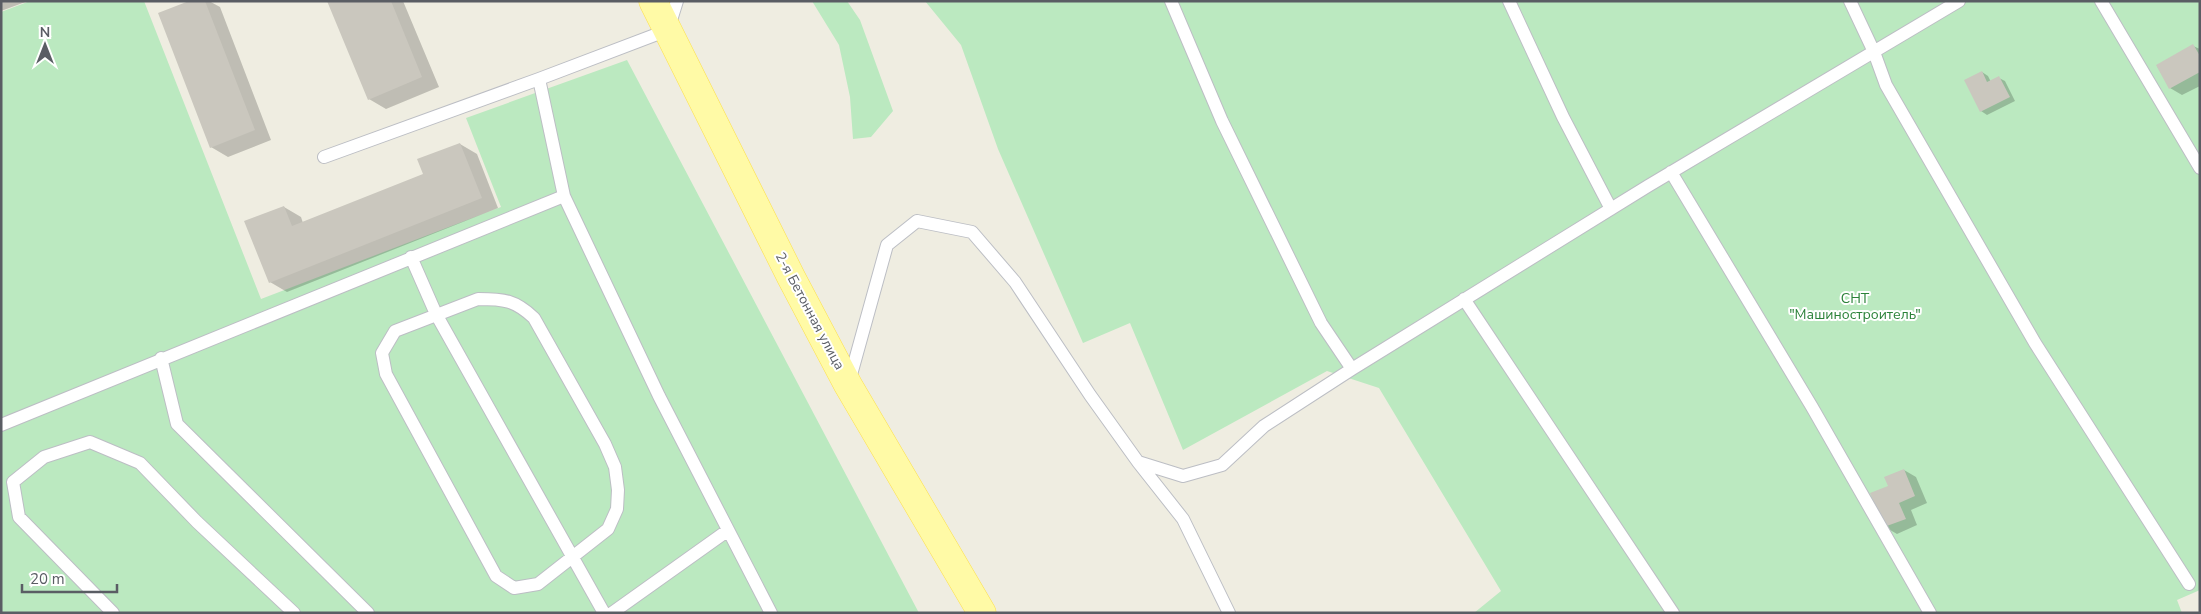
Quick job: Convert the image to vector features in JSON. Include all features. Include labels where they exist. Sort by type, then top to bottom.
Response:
[{"type":"main road","name":"2-я Бетонная улица","points":[[653,1],[791,277],[848,385],[982,613]]},
{"type":"lane","points":[[324,157],[668,30],[677,1]]},
{"type":"lane","points":[[1171,1],[1222,121],[1317,314],[1352,369]]},
{"type":"lane","points":[[1509,1],[1563,117],[1610,209]]},
{"type":"lane","points":[[1850,1],[1874,52],[1886,85],[2035,343],[2189,584]]},
{"type":"lane","points":[[1138,462],[1183,476],[1222,465],[1264,426],[1352,369],[1610,209],[1959,1]]},
{"type":"lane","points":[[2101,1],[2200,168]]},
{"type":"lane","points":[[539,79],[564,196],[659,396],[771,613]]},
{"type":"lane","points":[[1672,172],[1812,407],[1930,613]]},
{"type":"lane","points":[[1,425],[161,358],[564,196]]},
{"type":"lane","points":[[848,385],[887,245],[917,221],[972,232],[1015,282],[1090,395],[1138,462],[1183,519],[1228,613]]},
{"type":"lane","points":[[411,257],[436,314],[604,613]]},
{"type":"lane","points":[[478,299],[502,299],[521,306],[534,318],[604,444],[615,468],[618,490],[617,509],[608,529],[573,556],[538,584],[514,588],[496,576],[386,374],[382,353],[394,330],[478,299]]},
{"type":"lane","points":[[1464,300],[1673,613]]},
{"type":"lane","points":[[161,358],[177,424],[368,613]]},
{"type":"lane","points":[[113,613],[19,517],[13,482],[44,458],[90,442],[140,463],[197,522],[294,613]]},
{"type":"lane","points":[[612,613],[727,531]]},
{"type":"green space","points":[[30,1],[144,1],[261,299],[501,207],[466,118],[627,60],[919,613],[1,613],[1,12]]},
{"type":"green space","points":[[812,1],[847,1],[860,20],[893,111],[871,137],[853,139],[850,97],[839,45]]},
{"type":"green space","name":"СНТ \"Машиностроитель\"","points":[[925,1],[2200,1],[2200,590],[2177,600],[2182,613],[1474,613],[1501,591],[1379,388],[1327,371],[1183,450],[1130,323],[1083,343],[998,149],[961,45]]},
{"type":"building","points":[[189,1],[205,1],[255,130],[210,148],[158,13]]},
{"type":"building","points":[[327,1],[391,1],[422,77],[368,100]]},
{"type":"building","points":[[2193,44],[2200,56],[2200,72],[2169,89],[2156,65]]},
{"type":"building","points":[[1982,71],[1987,82],[1999,76],[2010,97],[1980,112],[1964,80]]},
{"type":"building","points":[[460,143],[482,198],[269,283],[244,221],[284,206],[292,226],[423,174],[417,159]]},
{"type":"building","points":[[1904,469],[1915,496],[1899,503],[1906,519],[1884,527],[1870,493],[1888,486],[1884,477]]}]
